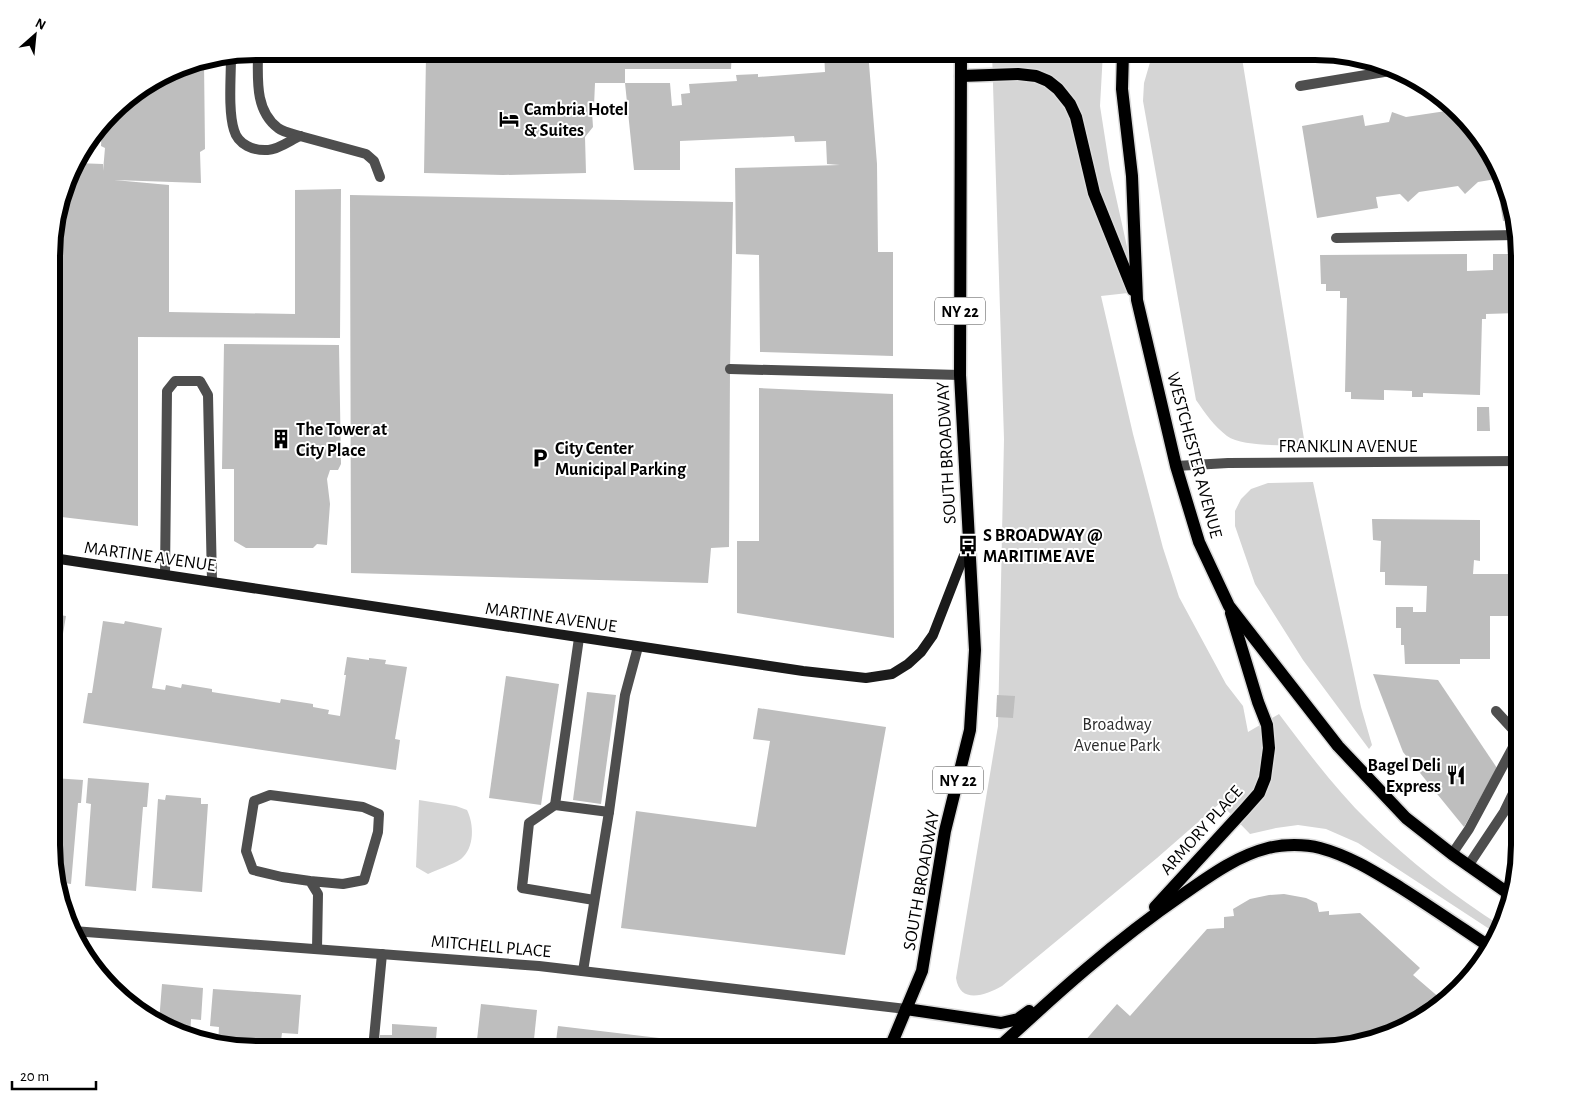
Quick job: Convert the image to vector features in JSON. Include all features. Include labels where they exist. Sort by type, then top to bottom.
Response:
[{"type":"main road","name":"SOUTH BROADWAY","points":[[892,1041],[922,971],[946,831],[970,730],[975,650],[960,375],[961,60]]},
{"type":"main road","name":"WESTCHESTER AVENUE","points":[[1124,60],[1122,90],[1132,176],[1137,300],[1176,466],[1199,542],[1229,606],[1338,746],[1406,818],[1468,866],[1505,891]]},
{"type":"main road","points":[[961,76],[1018,74],[1036,76],[1053,85],[1070,104],[1076,116],[1094,193],[1137,300]]},
{"type":"main road","name":"MARTINE AVENUE","points":[[60,559],[579,638],[803,671],[866,678],[892,674],[908,664],[920,652],[932,635],[968,545]]},
{"type":"main road","name":"ARMORY PLACE","points":[[1140,924],[1244,810],[1259,792],[1266,778],[1269,748],[1268,725],[1258,702],[1229,606]]},
{"type":"main road","points":[[1006,1041],[1062,988],[1140,924],[1209,876],[1245,856],[1268,848],[1293,845],[1318,848],[1344,855],[1392,882],[1485,943]]},
{"type":"main road","points":[[906,1008],[1002,1023],[1018,1019],[1062,988]]},
{"type":"street","points":[[258,60],[258,94],[266,114],[279,129],[366,154],[374,160],[380,177]]},
{"type":"street","points":[[231,62],[231,104],[234,131],[241,142],[253,149],[270,150],[300,136]]},
{"type":"street","points":[[1300,86],[1383,72]]},
{"type":"street","points":[[1336,238],[1510,235]]},
{"type":"street","points":[[730,369],[960,375]]},
{"type":"street","points":[[166,574],[168,391],[175,381],[200,381],[208,395],[212,581]]},
{"type":"street","name":"FRANKLIN AVENUE","points":[[1176,466],[1228,463],[1511,461]]},
{"type":"street","points":[[555,805],[579,638]]},
{"type":"street","points":[[583,970],[609,812],[625,695],[638,646]]},
{"type":"street","points":[[1496,711],[1511,727]]},
{"type":"street","points":[[1452,854],[1469,829],[1511,751]]},
{"type":"street","points":[[310,881],[343,884],[364,880],[378,832],[379,814],[363,807],[270,795],[254,801],[246,851],[253,870],[310,881],[318,894],[317,949]]},
{"type":"street","points":[[1468,866],[1504,812],[1511,798]]},
{"type":"street","points":[[594,900],[522,888],[529,823],[555,805],[609,812]]},
{"type":"street","name":"MITCHELL PLACE","points":[[80,932],[583,970],[906,1008]]},
{"type":"street","points":[[374,1041],[382,954]]},
{"type":"green space","name":"Broadway Avenue Park","points":[[992,60],[1103,60],[1100,106],[1110,170],[1137,292],[1101,296],[1133,434],[1163,548],[1179,597],[1226,684],[1243,706],[1248,732],[1279,714],[1333,784],[1357,810],[1432,877],[1495,922],[1492,930],[1358,843],[1326,829],[1298,825],[1250,834],[1220,803],[1157,858],[1002,986],[981,995],[968,995],[963,992],[958,986],[956,978],[998,726],[1004,439]]},
{"type":"green space","points":[[1151,60],[1242,60],[1305,445],[1264,445],[1234,440],[1218,428],[1196,400],[1143,101],[1144,83]]},
{"type":"green space","points":[[1313,482],[1361,707],[1372,745],[1369,749],[1303,660],[1255,584],[1235,526],[1235,511],[1241,499],[1251,489],[1268,483]]},
{"type":"green space","points":[[419,800],[456,806],[467,810],[472,829],[471,842],[466,854],[461,859],[428,874],[416,867]]},
{"type":"building","name":"Cambria Hotel & Suites","points":[[361,60],[361,62],[296,61]]},
{"type":"building","name":"Cambria Hotel & Suites","points":[[426,60],[732,60],[731,69],[625,69],[625,83],[595,83],[592,112],[593,127],[585,137],[586,173],[503,175],[424,173]]},
{"type":"building","points":[[824,60],[869,60],[877,164],[878,252],[893,252],[893,356],[760,352],[759,255],[736,254],[735,168],[840,165],[827,164],[826,141],[795,142],[794,136],[680,141],[680,170],[634,170],[625,83],[670,83],[672,106],[682,105],[681,94],[690,93],[689,84],[737,81],[736,75],[758,74],[758,77],[825,72]]},
{"type":"building","points":[[204,67],[205,149],[200,152],[201,183],[114,180],[169,185],[169,312],[295,314],[295,190],[341,189],[340,338],[138,337],[138,526],[60,517],[60,243],[70,193],[83,163],[103,164],[103,171],[105,148],[101,146],[102,136],[117,117],[147,93],[169,80]]},
{"type":"building","points":[[1446,111],[1454,117],[1478,147],[1495,179],[1478,182],[1465,194],[1458,186],[1419,192],[1408,202],[1400,194],[1376,197],[1378,208],[1317,218],[1302,126],[1363,115],[1365,126],[1389,122],[1392,112],[1406,117]]},
{"type":"building","points":[[1497,182],[1507,218],[1507,221],[1503,221]]},
{"type":"building","name":"City Center Municipal Parking","points":[[350,195],[733,202],[729,547],[711,548],[708,583],[351,573]]},
{"type":"building","points":[[1467,254],[1467,271],[1493,270],[1493,254],[1511,254],[1511,313],[1486,314],[1486,319],[1482,319],[1480,395],[1423,393],[1423,397],[1412,397],[1412,391],[1384,390],[1384,400],[1351,399],[1351,392],[1345,392],[1347,298],[1340,298],[1340,291],[1326,291],[1326,284],[1321,284],[1320,255]]},
{"type":"building","name":"The Tower at City Place","points":[[224,344],[339,345],[341,464],[338,470],[330,470],[327,479],[330,504],[327,545],[317,544],[313,548],[246,548],[234,541],[234,469],[222,469]]},
{"type":"building","points":[[759,388],[893,394],[894,638],[737,613],[737,541],[759,541]]},
{"type":"building","points":[[1477,407],[1489,407],[1490,431],[1477,431]]},
{"type":"building","points":[[1372,519],[1480,520],[1480,561],[1474,560],[1473,574],[1511,574],[1511,616],[1490,616],[1490,659],[1460,659],[1460,664],[1405,664],[1404,645],[1401,645],[1401,628],[1396,628],[1396,607],[1413,607],[1413,612],[1426,612],[1427,586],[1385,585],[1385,572],[1380,572],[1381,541],[1373,540]]},
{"type":"building","points":[[60,615],[66,616],[60,651]]},
{"type":"building","points":[[103,621],[124,624],[125,621],[162,628],[152,688],[165,690],[166,685],[181,688],[182,684],[212,689],[212,692],[280,703],[281,699],[313,704],[313,707],[329,710],[328,714],[340,716],[347,657],[386,660],[385,664],[407,667],[395,739],[400,740],[396,770],[83,723],[88,693],[92,693]]},
{"type":"building","points":[[1373,674],[1438,680],[1497,768],[1464,827],[1403,752]]},
{"type":"building","points":[[506,676],[559,684],[541,805],[489,798]]},
{"type":"building","points":[[587,692],[616,695],[601,804],[573,800]]},
{"type":"building","points":[[997,695],[1015,696],[1013,718],[996,717]]},
{"type":"building","points":[[758,708],[886,727],[845,955],[621,928],[636,811],[756,827],[770,741],[753,739]]},
{"type":"building","points":[[60,778],[83,780],[81,803],[78,803],[71,884],[64,883],[60,858]]},
{"type":"building","points":[[88,778],[149,783],[147,807],[143,807],[136,891],[85,886],[91,804],[86,803]]},
{"type":"building","points":[[166,795],[201,798],[201,804],[208,804],[202,892],[152,888],[158,799],[165,800]]},
{"type":"building","points":[[1284,894],[1306,898],[1317,903],[1319,912],[1329,911],[1329,915],[1360,913],[1420,968],[1413,975],[1438,997],[1413,1015],[1378,1031],[1328,1041],[1085,1041],[1117,1004],[1130,1016],[1207,929],[1224,928],[1224,917],[1234,916],[1233,909],[1250,899]]},
{"type":"building","points":[[162,984],[203,988],[201,1020],[191,1019],[190,1030],[159,1016]]},
{"type":"building","points":[[213,989],[301,995],[298,1034],[282,1033],[281,1041],[243,1041],[218,1037],[219,1027],[210,1026]]},
{"type":"building","points":[[481,1004],[537,1010],[534,1041],[477,1041]]},
{"type":"building","points":[[392,1024],[437,1027],[436,1039],[448,1040],[380,1041],[380,1035],[392,1035]]},
{"type":"building","points":[[558,1026],[684,1041],[556,1041]]},
{"type":"place","name":"Cambria Hotel & Suites","points":[[509,119]]},
{"type":"place","name":"The Tower at City Place","points":[[281,439]]},
{"type":"place","name":"City Center Municipal Parking","points":[[540,458]]},
{"type":"place","name":"S BROADWAY @ MARITIME AVE","points":[[968,545]]},
{"type":"place","name":"Bagel Deli Express","points":[[1456,775]]}]
